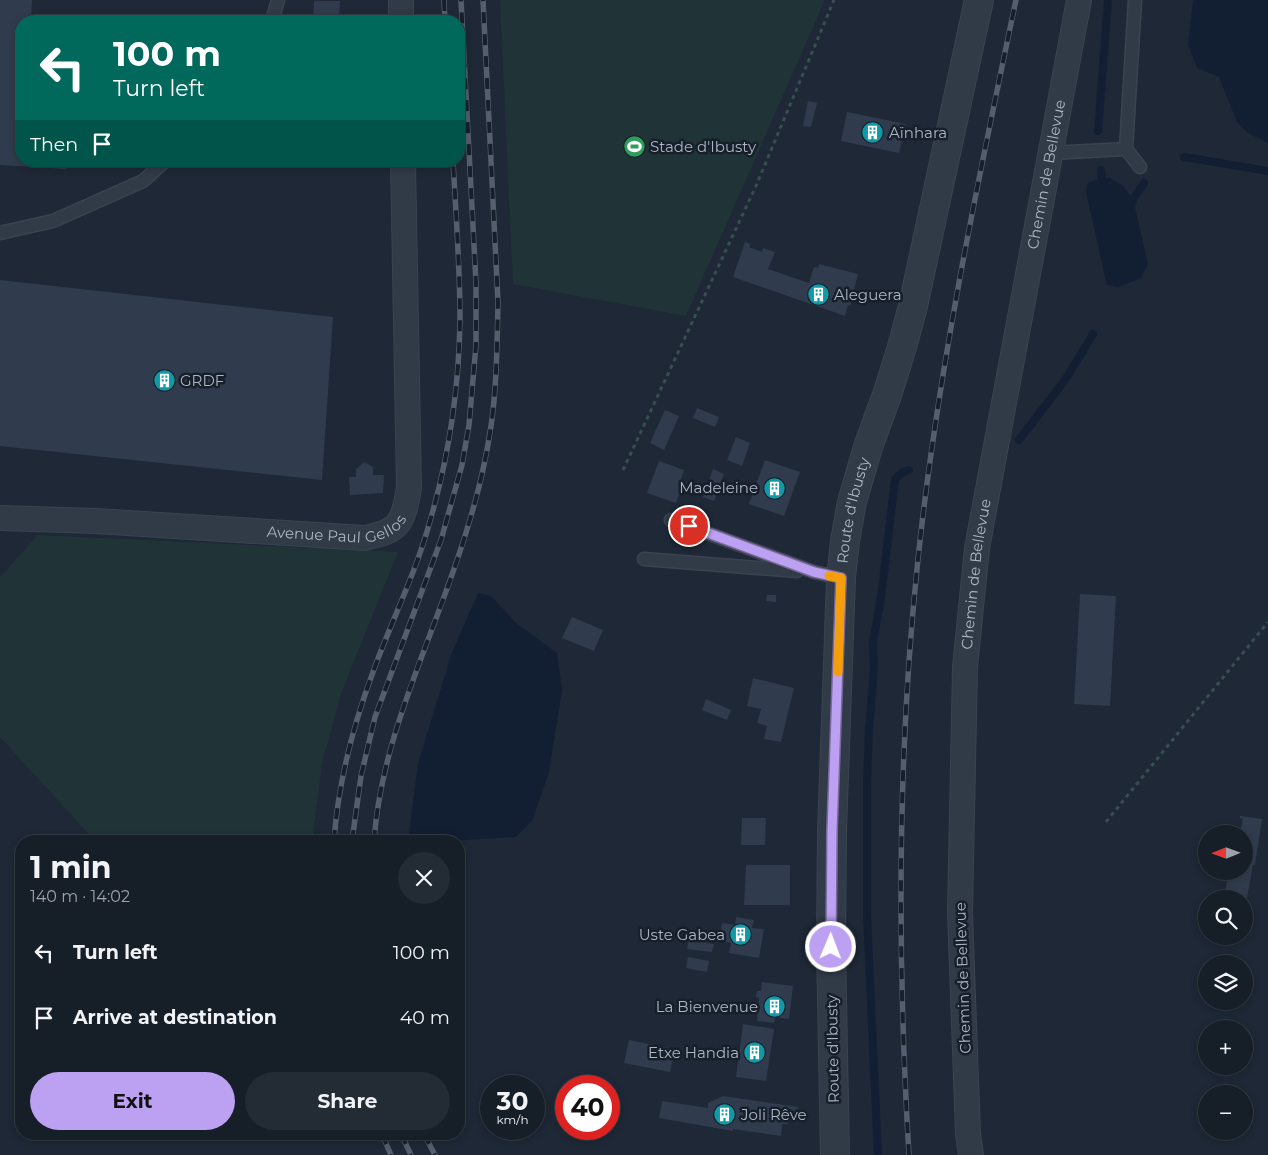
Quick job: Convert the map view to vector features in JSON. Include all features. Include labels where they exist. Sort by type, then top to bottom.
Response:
[{"type":"street","points":[[401,0],[401,15]]},
{"type":"street","name":"Route d'Ibusty","points":[[835,1155],[831,947],[832,831],[844,541],[852,502],[868,447],[888,392],[913,306],[978,0]]},
{"type":"street","name":"Chemin de Bellevue","points":[[971,1155],[968,1134],[960,912],[965,667],[977,548],[1079,0]]},
{"type":"street","name":"Avenue Paul Gellos","points":[[0,518],[96,521],[364,538],[384,534],[395,527],[405,512],[409,488],[403,167]]},
{"type":"lane","points":[[274,15],[278,0]]},
{"type":"lane","points":[[1135,0],[1126,149],[1140,167]]},
{"type":"lane","points":[[1050,153],[1126,149]]},
{"type":"lane","points":[[0,233],[53,222],[143,181],[158,167]]},
{"type":"lane","points":[[671,520],[814,572],[841,578]]},
{"type":"lane","points":[[644,559],[814,572]]},
{"type":"path","points":[[623,470],[756,186],[834,0]]},
{"type":"path","points":[[1106,822],[1268,622]]},
{"type":"green space","name":"Stade d'Ibusty","points":[[500,0],[825,0],[686,316],[513,284]]},
{"type":"green space","points":[[38,535],[398,552],[342,691],[322,763],[313,835],[90,835],[0,737],[0,577]]},
{"type":"water","points":[[1193,0],[1268,0],[1268,143],[1248,133],[1237,122],[1219,77],[1197,68],[1188,45]]},
{"type":"water","points":[[1110,178],[1123,186],[1133,199],[1148,264],[1141,278],[1118,287],[1107,285],[1086,192],[1087,184],[1094,180]]},
{"type":"water","points":[[478,593],[491,596],[516,623],[557,653],[562,690],[549,772],[532,821],[516,837],[465,840],[465,835],[409,835],[418,764],[451,655]]},
{"type":"building","points":[[0,0],[32,0],[31,15],[15,15],[15,166],[0,165]]},
{"type":"building","points":[[314,1],[340,1],[339,15],[313,15]]},
{"type":"building","points":[[808,101],[817,103],[811,127],[803,126]]},
{"type":"building","name":"Aïnhara","points":[[847,112],[906,124],[899,153],[841,141]]},
{"type":"building","points":[[34,167],[67,167],[67,169]]},
{"type":"building","name":"Aleguera","points":[[745,242],[750,244],[749,247],[762,252],[763,248],[775,252],[768,269],[809,283],[814,267],[818,268],[819,264],[858,274],[850,306],[848,305],[845,316],[733,277]]},
{"type":"building","name":"GRDF","points":[[0,280],[333,317],[322,480],[0,446]]},
{"type":"building","points":[[697,408],[719,417],[715,427],[693,418]]},
{"type":"building","points":[[665,410],[679,416],[664,450],[650,443]]},
{"type":"building","points":[[736,437],[750,443],[742,466],[727,460]]},
{"type":"building","name":"Madeleine","points":[[765,460],[800,472],[784,516],[749,504]]},
{"type":"building","points":[[659,461],[684,470],[680,482],[683,483],[676,503],[647,493]]},
{"type":"building","points":[[364,462],[373,467],[373,475],[384,475],[383,493],[350,495],[349,477],[356,477],[356,469]]},
{"type":"building","points":[[713,469],[724,474],[714,501],[703,497]]},
{"type":"building","points":[[1080,594],[1116,596],[1110,706],[1074,704]]},
{"type":"building","points":[[767,595],[776,595],[776,602],[766,601]]},
{"type":"building","points":[[572,617],[603,630],[594,651],[562,638]]},
{"type":"building","points":[[753,678],[794,688],[781,742],[764,739],[767,726],[757,723],[761,709],[747,706]]},
{"type":"building","points":[[706,699],[731,710],[727,720],[702,710]]},
{"type":"building","points":[[1240,816],[1262,819],[1255,865],[1253,865],[1253,825],[1242,825],[1243,819]]},
{"type":"building","points":[[742,818],[766,818],[765,845],[741,845]]},
{"type":"building","points":[[746,865],[790,865],[790,905],[744,905]]},
{"type":"building","points":[[1222,880],[1250,880],[1248,890],[1226,890],[1227,881]]},
{"type":"building","name":"Uste Gabea","points":[[736,917],[754,920],[752,928],[764,929],[759,958],[729,953],[731,943],[719,941],[722,923],[735,925]]},
{"type":"building","points":[[690,932],[707,937],[706,943],[714,944],[712,952],[687,949]]},
{"type":"building","points":[[688,957],[709,961],[707,972],[686,968]]},
{"type":"building","name":"La Bienvenue","points":[[762,982],[793,986],[789,1019],[775,1017],[774,1023],[757,1021],[759,998],[756,997],[757,991],[761,991]]},
{"type":"building","name":"Etxe Handia","points":[[743,1024],[774,1029],[766,1081],[736,1077]]},
{"type":"building","points":[[629,1040],[675,1049],[670,1072],[624,1063]]},
{"type":"building","name":"Joli Rêve","points":[[723,1096],[798,1107],[797,1112],[790,1110],[788,1124],[782,1124],[781,1136],[733,1129],[733,1131],[659,1118],[662,1101],[708,1108],[708,1103]]},
{"type":"waterway","points":[[1098,131],[1108,0]]},
{"type":"waterway","points":[[1184,157],[1268,171]]},
{"type":"waterway","points":[[1101,170],[1103,189]]},
{"type":"waterway","points":[[1131,207],[1133,199],[1144,183]]},
{"type":"waterway","points":[[1019,440],[1065,380],[1093,334]]},
{"type":"waterway","points":[[878,1155],[867,916],[869,730],[874,669],[873,642],[881,598],[895,479],[903,472],[909,470]]},
{"type":"railway","points":[[444,0],[445,15]]},
{"type":"railway","points":[[461,0],[462,15]]},
{"type":"railway","points":[[375,835],[379,800],[388,760],[412,682],[468,526],[487,451],[493,411],[496,380],[498,302],[483,0]]},
{"type":"railway","points":[[909,1155],[902,1006],[901,857],[906,708],[911,633],[926,488],[936,418],[973,208],[1016,0]]},
{"type":"railway","points":[[353,835],[361,776],[375,717],[441,540],[462,465],[469,425],[476,345],[476,283],[465,75]]},
{"type":"railway","points":[[335,835],[343,777],[359,713],[424,540],[437,496],[448,447],[458,371],[460,320],[459,260],[453,167]]},
{"type":"railway","points":[[385,1140],[391,1155]]},
{"type":"railway","points":[[404,1140],[411,1155]]},
{"type":"railway","points":[[427,1140],[435,1155]]},
{"type":"slow traffic","points":[[829,576],[841,578],[838,672]]},
{"type":"place","name":"Aïnhara","points":[[873,133]]},
{"type":"place","name":"Stade d'Ibusty","points":[[634,147]]},
{"type":"place","name":"Aleguera","points":[[818,295]]},
{"type":"place","name":"GRDF","points":[[164,381]]},
{"type":"place","name":"Madeleine","points":[[774,488]]},
{"type":"place","name":"Uste Gabea","points":[[741,935]]},
{"type":"place","name":"La Bienvenue","points":[[774,1007]]},
{"type":"place","name":"Etxe Handia","points":[[755,1053]]},
{"type":"place","name":"Joli Rêve","points":[[725,1115]]},
{"type":"route","points":[[689,526],[814,572],[841,578],[832,831],[831,947]]}]
